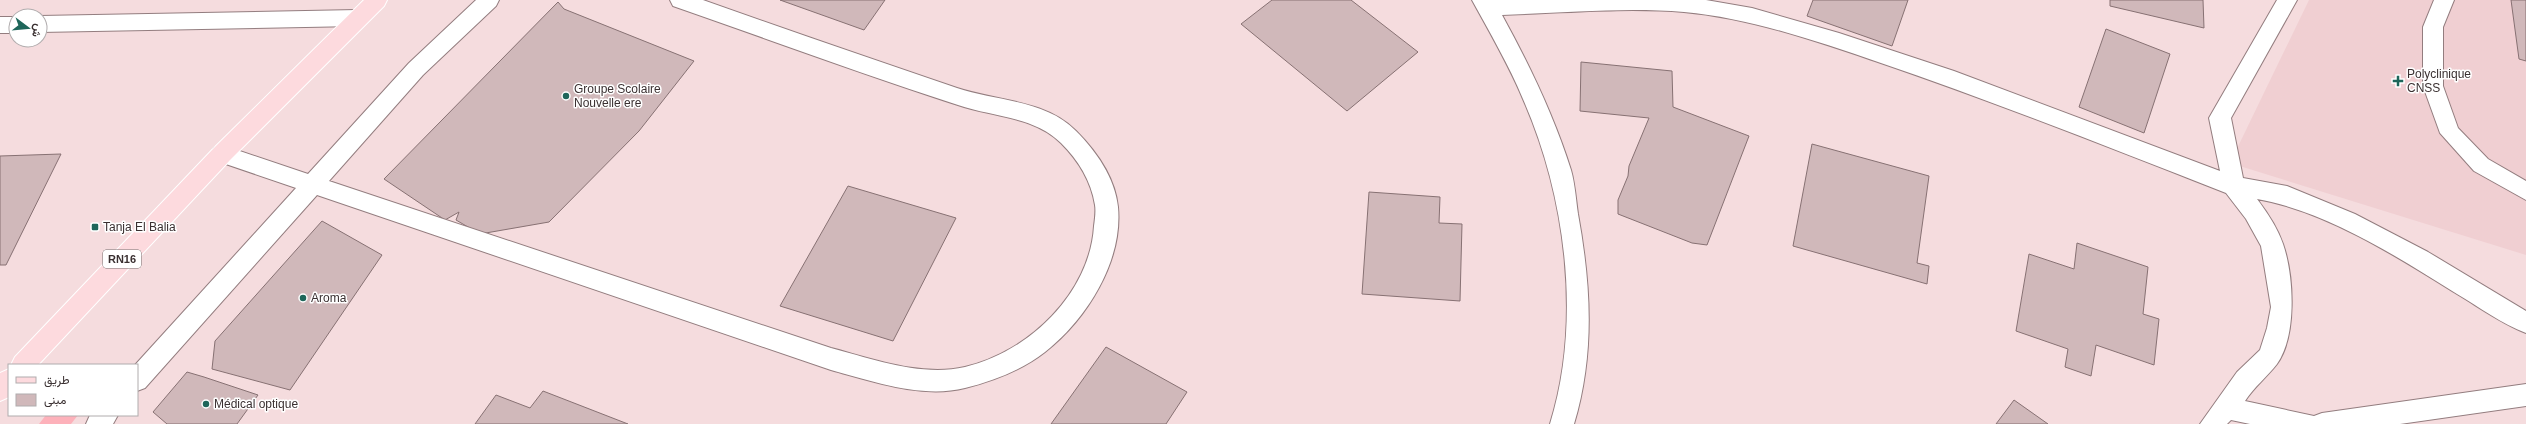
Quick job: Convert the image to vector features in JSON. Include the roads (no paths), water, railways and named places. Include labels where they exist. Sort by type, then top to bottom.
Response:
[{"type":"main road","name":"RN16","points":[[24,364],[222,154],[376,0]]},
{"type":"main road","points":[[0,390],[8,381]]},
{"type":"street","points":[[138,379],[416,70],[489,0]]},
{"type":"street","points":[[222,154],[831,359],[895,375],[935,380],[965,378],[999,368],[1027,351],[1068,314],[1091,280],[1102,256],[1108,229],[1108,209],[1102,184],[1092,164],[1081,148],[1067,134],[1049,122],[1022,110],[977,102],[917,83],[680,0]]},
{"type":"street","points":[[2219,416],[2245,380],[2269,356],[2279,328],[2282,307],[2272,245],[2254,212],[2234,186],[2220,118],[2287,0]]},
{"type":"street","points":[[1562,424],[1575,369],[1578,317],[1571,230],[1559,166],[1541,115],[1517,61],[1485,4],[1684,4],[1752,16],[1839,41],[1947,77],[2234,186],[2287,195],[2347,221],[2420,259],[2526,323]]},
{"type":"street","points":[[48,24],[357,18]]},
{"type":"street","points":[[2322,424],[2526,395]]},
{"type":"street","points":[[98,424],[105,416]]},
{"type":"street","points":[[2219,416],[2306,424]]},
{"type":"lane","points":[[2444,0],[2433,27],[2433,86],[2450,133],[2481,166],[2526,191]]},
{"type":"place","name":"Polyclinique CNSS","points":[[2398,81]]},
{"type":"place","name":"Groupe Scolaire Nouvelle ere","points":[[566,96]]},
{"type":"place","name":"Tanja El Balia","points":[[95,227]]},
{"type":"place","name":"Aroma","points":[[303,298]]},
{"type":"place","name":"Médical optique","points":[[206,404]]}]
